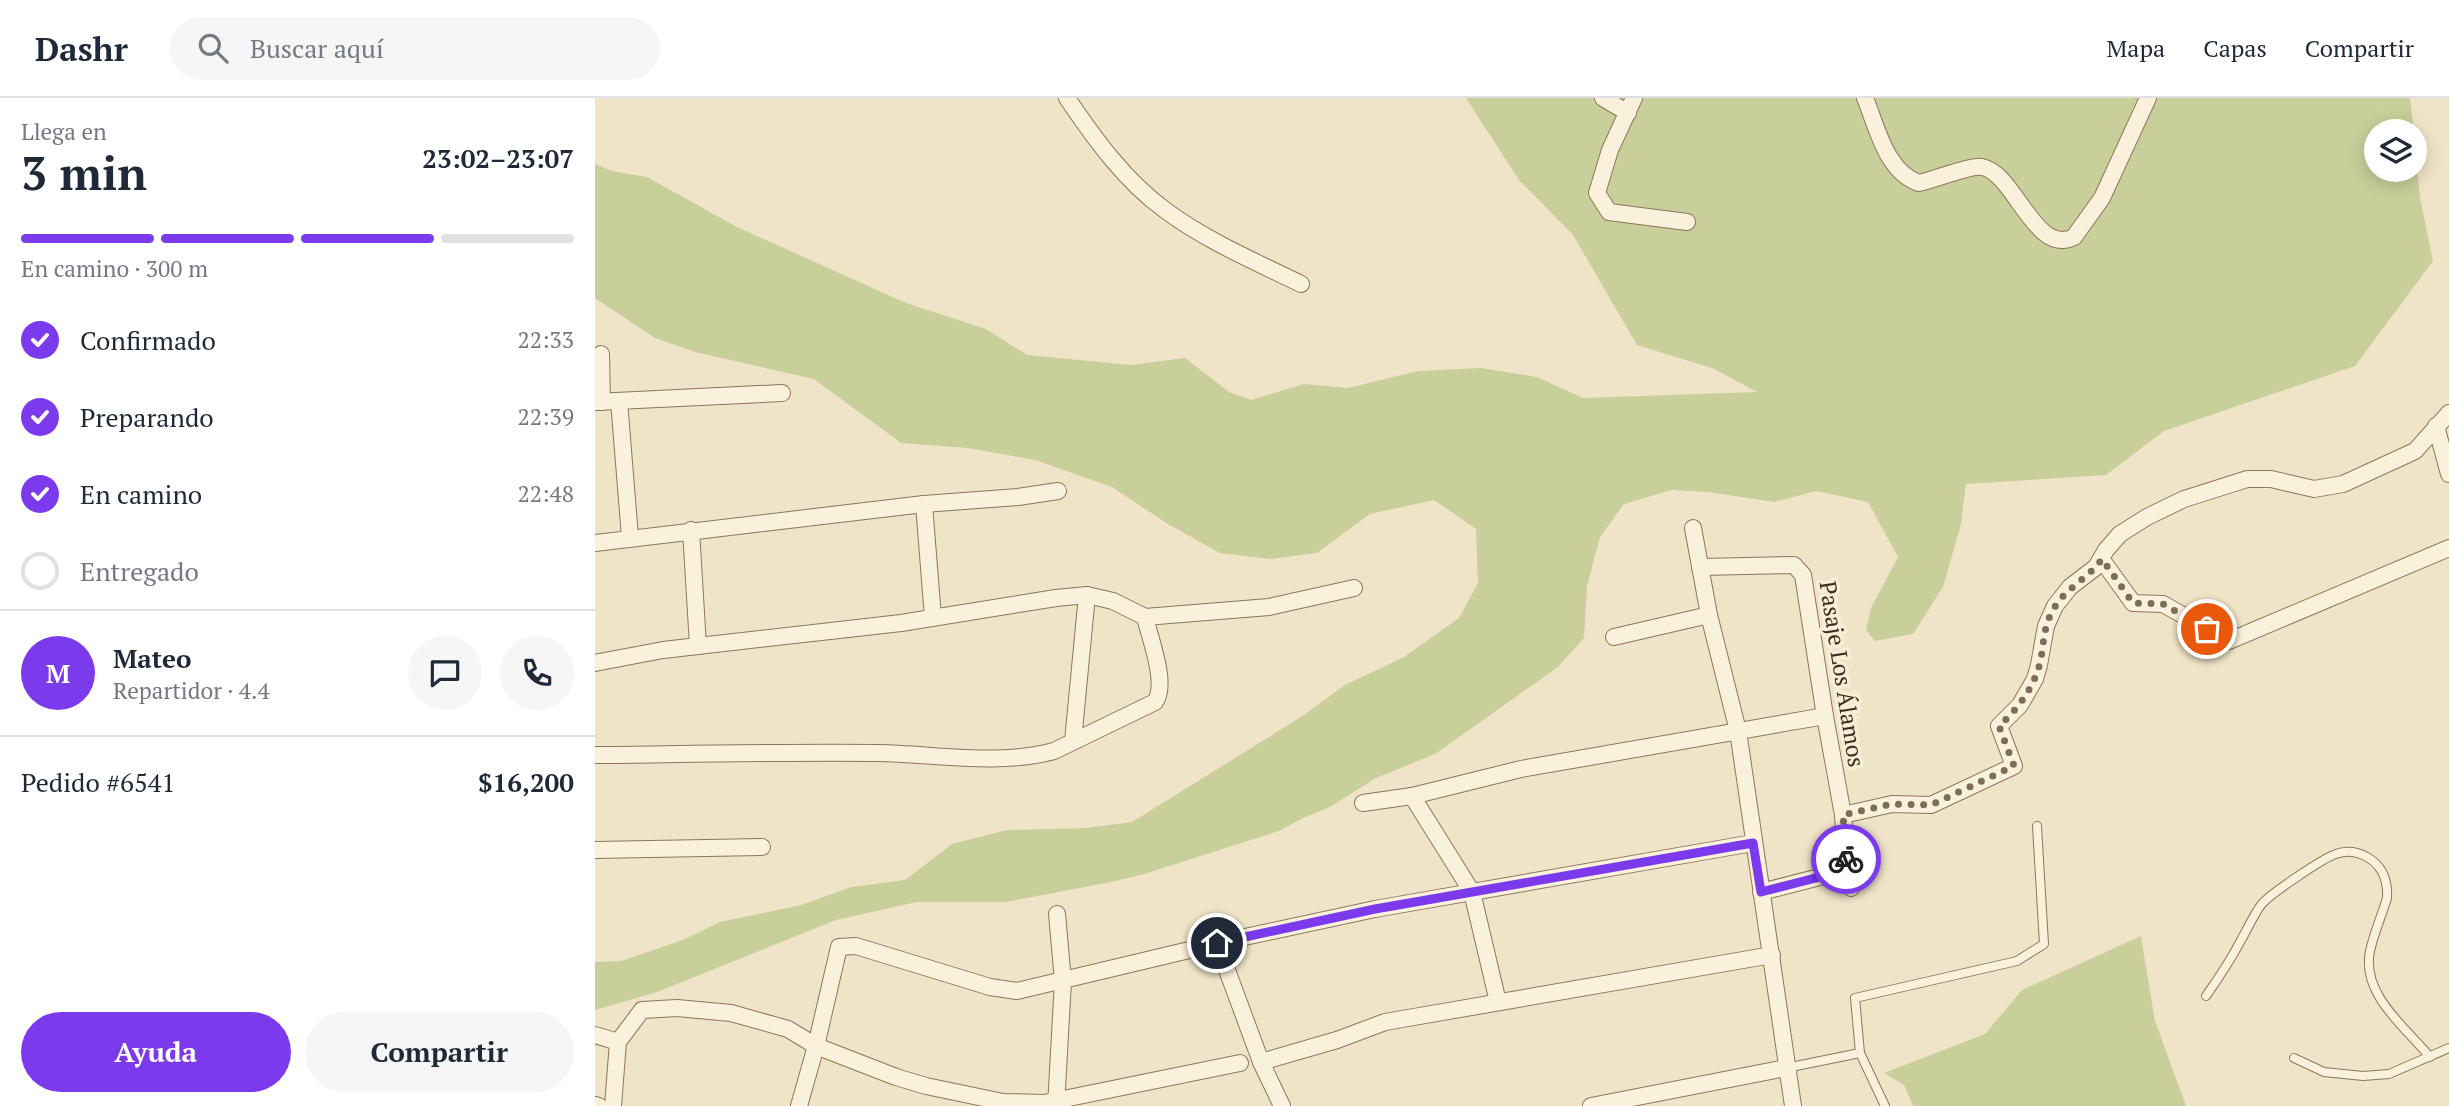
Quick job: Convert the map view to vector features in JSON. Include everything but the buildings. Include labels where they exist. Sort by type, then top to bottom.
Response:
[{"type":"street","points":[[1067,98],[1100,145],[1132,181],[1165,210],[1233,250],[1301,284]]},
{"type":"street","points":[[1603,98],[1631,105],[1610,150],[1597,193],[1609,212],[1688,222]]},
{"type":"street","points":[[1865,98],[1891,162],[1901,174],[1919,183],[1969,168],[1990,170],[2000,178],[2046,235],[2058,241],[2074,237],[2102,198],[2148,98]]},
{"type":"street","points":[[601,354],[598,402],[782,393]]},
{"type":"street","points":[[619,401],[630,537]]},
{"type":"street","points":[[1843,815],[1892,804],[1931,805],[2014,766],[1999,726],[2020,705],[2035,679],[2046,626],[2055,606],[2070,587],[2090,573],[2120,534],[2184,499],[2247,479],[2271,479],[2314,489],[2343,484],[2415,450],[2449,414]]},
{"type":"street","points":[[2436,426],[2449,474]]},
{"type":"street","points":[[595,543],[691,530],[1058,491]]},
{"type":"street","points":[[924,504],[933,618]]},
{"type":"street","points":[[1693,528],[1709,615],[1738,731],[1793,1106]]},
{"type":"street","points":[[691,530],[698,646]]},
{"type":"street","points":[[2102,559],[2133,603],[2163,604],[2229,641],[2449,548]]},
{"type":"street","name":"Pasaje Los Álamos","points":[[1700,567],[1794,565],[1803,575],[1843,815],[1851,888]]},
{"type":"street","points":[[595,663],[698,646],[933,618],[1056,597],[1087,595],[1113,601],[1145,617],[1269,607],[1354,588]]},
{"type":"street","points":[[1073,741],[1087,595]]},
{"type":"street","points":[[1614,637],[1709,615]]},
{"type":"street","points":[[595,755],[880,753],[1008,758],[1042,755],[1150,707],[1159,697],[1161,684],[1145,617]]},
{"type":"street","points":[[1363,803],[1412,796],[1521,769],[1825,716]]},
{"type":"street","points":[[1412,796],[1472,892],[1498,1002]]},
{"type":"street","points":[[1282,1106],[1262,1062],[1217,943],[1375,909],[1753,843]]},
{"type":"street","points":[[595,850],[762,847]]},
{"type":"street","points":[[1761,892],[1847,870]]},
{"type":"street","points":[[1057,914],[1063,981],[1057,1103]]},
{"type":"street","points":[[799,1106],[839,947],[856,946],[998,990],[1017,991],[1202,947]]},
{"type":"street","points":[[1262,1062],[1337,1040],[1385,1022],[1772,955]]},
{"type":"street","points":[[613,1106],[618,1042],[642,1010],[677,1008],[742,1016],[788,1029],[816,1046],[896,1077],[962,1094],[1020,1104],[1057,1103],[1240,1063]]},
{"type":"street","points":[[595,1035],[618,1042]]},
{"type":"street","points":[[1591,1106],[1786,1068]]},
{"type":"lane","points":[[1885,1106],[1860,1053],[1856,998],[2017,961],[2044,944],[2037,826]]},
{"type":"lane","points":[[2206,996],[2226,967],[2262,903],[2329,857],[2355,852],[2378,865],[2386,880],[2384,906],[2370,948],[2371,981],[2382,1002],[2431,1056]]},
{"type":"lane","points":[[2294,1058],[2324,1072],[2363,1076],[2389,1074],[2449,1048]]},
{"type":"lane","points":[[1786,1068],[1860,1053]]},
{"type":"green space","points":[[1466,98],[2410,98],[2413,119],[2364,119],[2364,182],[2418,182],[2433,261],[2355,366],[2164,431],[2106,475],[1966,484],[1961,524],[1943,587],[1913,634],[1875,641],[1866,630],[1871,608],[1898,557],[1868,502],[1816,491],[1774,502],[1708,492],[1672,490],[1624,504],[1600,537],[1587,586],[1584,638],[1558,667],[1435,754],[1376,778],[1330,807],[1279,831],[1141,875],[1006,902],[917,902],[836,920],[657,992],[595,1010],[595,962],[621,961],[683,940],[720,922],[801,905],[851,887],[905,880],[952,844],[1007,830],[1087,828],[1132,822],[1301,717],[1345,685],[1404,657],[1459,618],[1478,583],[1476,529],[1434,500],[1370,514],[1317,553],[1271,559],[1220,553],[1168,524],[1112,487],[1035,460],[968,448],[901,443],[814,379],[695,352],[655,338],[595,298],[595,164],[612,171],[647,177],[737,227],[906,303],[986,329],[1027,355],[1131,365],[1185,358],[1229,392],[1251,400],[1304,384],[1348,388],[1418,371],[1481,368],[1537,377],[1583,398],[1757,392],[1712,368],[1637,345],[1573,235],[1519,180]]},
{"type":"green space","points":[[2141,936],[2155,1021],[2186,1106],[1913,1106],[1904,1085],[1884,1073],[1985,1034],[2022,990]]},
{"type":"way so far","points":[[1846,859],[1843,815],[1892,804],[1931,805],[2014,766],[1999,726],[2020,705],[2035,679],[2043,636],[2055,606],[2070,587],[2090,573],[2102,559],[2133,603],[2163,604],[2207,629]]},
{"type":"route","points":[[1217,943],[1375,909],[1753,843],[1761,892],[1847,870],[1846,859]]}]
